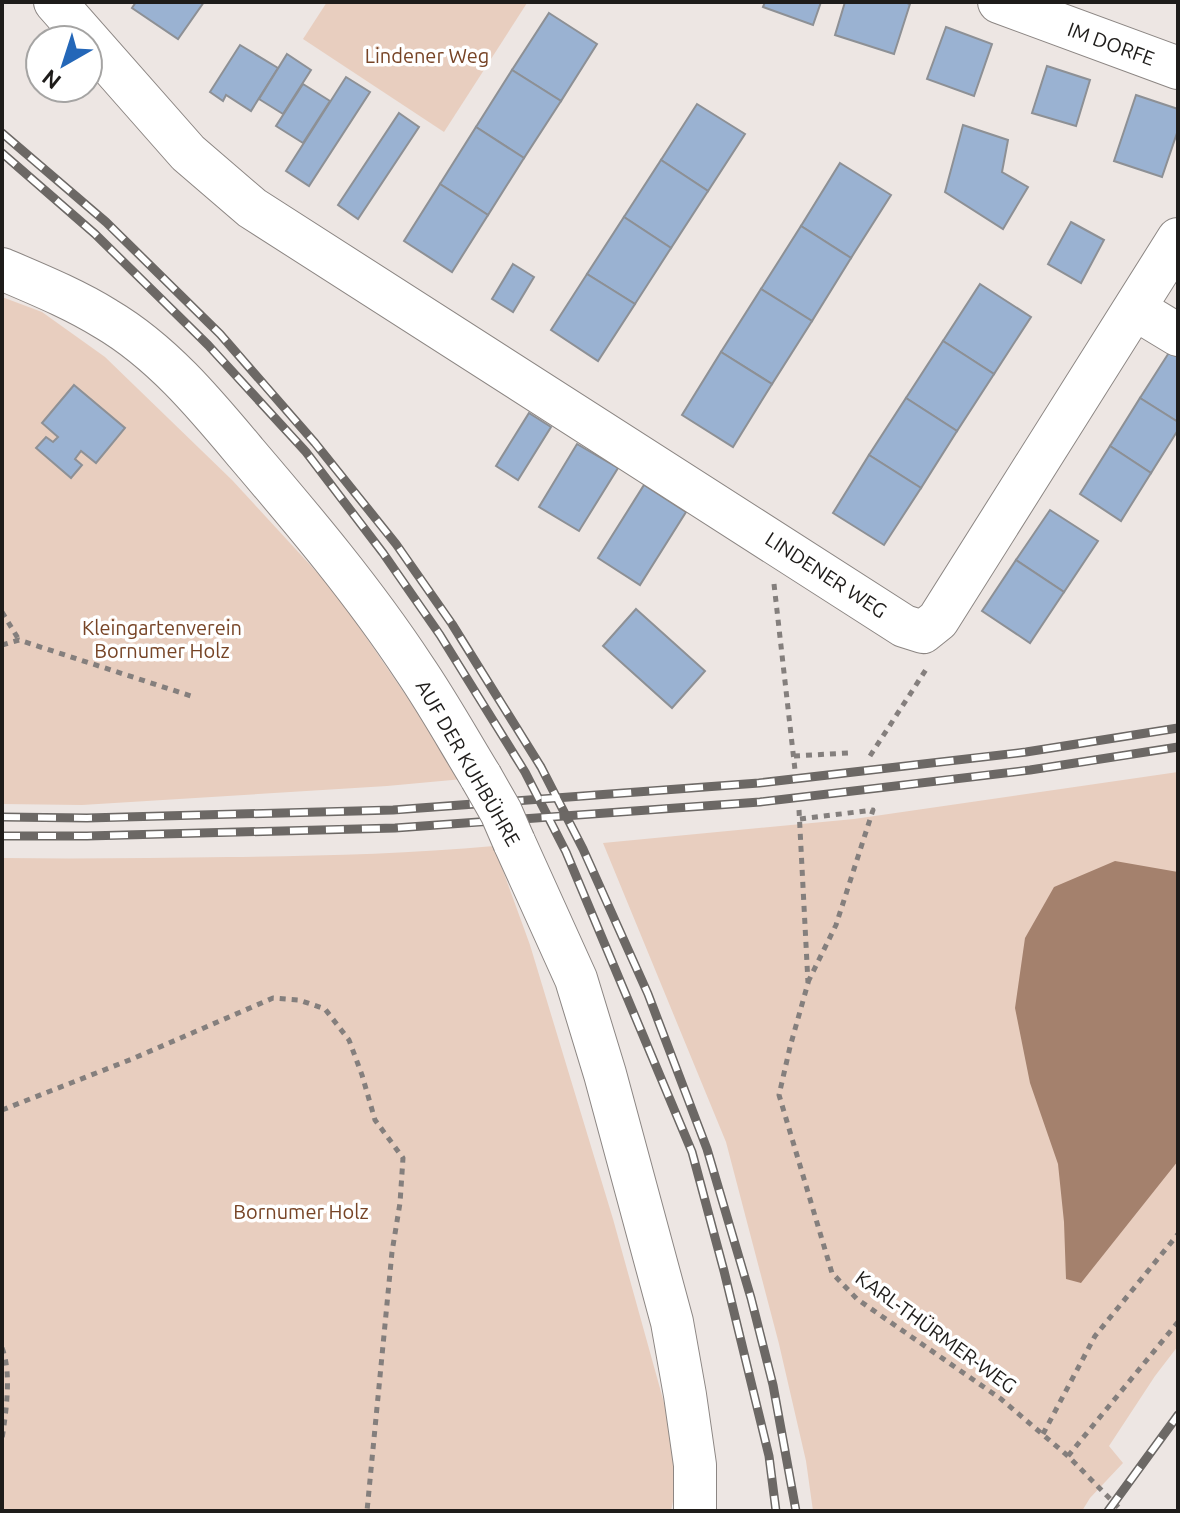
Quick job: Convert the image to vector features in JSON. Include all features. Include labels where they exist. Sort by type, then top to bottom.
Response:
[{"type":"street","name":"LINDENER WEG","points":[[55,2],[188,153],[252,208],[904,626],[923,632]]},
{"type":"street","name":"IM DORFE","points":[[999,2],[1178,68]]},
{"type":"street","points":[[923,632],[938,620],[1178,239]]},
{"type":"street","name":"AUF DER KUHBÜHRE","points":[[2,269],[107,319],[153,353],[206,405],[352,582],[415,669],[501,812],[576,979],[605,1074],[672,1322],[695,1465],[695,1511]]},
{"type":"street","points":[[1135,309],[1178,335]]},
{"type":"path","points":[[792,553],[774,580],[795,770]]},
{"type":"path","points":[[2,612],[19,640]]},
{"type":"path","points":[[870,756],[928,666],[923,632]]},
{"type":"path","points":[[2,645],[19,640],[191,696]]},
{"type":"path","points":[[793,756],[848,753]]},
{"type":"path","name":"KARL-THÜRMER-WEG","points":[[799,810],[808,983],[779,1095],[832,1273],[857,1299],[1001,1399],[1068,1456],[1122,1511]]},
{"type":"path","points":[[800,819],[873,810],[836,925],[808,983]]},
{"type":"path","points":[[2,1110],[132,1059],[273,998],[299,1000],[325,1009],[349,1040],[375,1120],[403,1158],[367,1511]]},
{"type":"path","points":[[1042,1434],[1095,1336],[1178,1234]]},
{"type":"path","points":[[1068,1456],[1178,1322]]},
{"type":"path","points":[[2,1348],[6,1357],[7,1409],[2,1439]]},
{"type":"green space","name":"Lindener Weg","points":[[327,2],[527,3],[444,132],[303,39]]},
{"type":"green space","name":"Kleingartenverein Bornumer Holz","points":[[2,297],[42,312],[105,357],[232,480],[336,593],[463,779],[82,805],[2,804]]},
{"type":"green space","points":[[1178,772],[1178,1346],[1109,1446],[1123,1463],[1082,1511],[813,1511],[806,1461],[779,1344],[726,1142],[603,843],[854,819]]},
{"type":"green space","name":"Bornumer Holz","points":[[494,846],[530,945],[613,1219],[681,1464],[671,1511],[2,1511],[2,858],[329,855]]},
{"type":"shaded area","points":[[1115,861],[1178,872],[1178,1161],[1081,1283],[1066,1279],[1058,1164],[1030,1083],[1015,1008],[1025,938],[1054,887]]},
{"type":"building","points":[[136,2],[204,2],[178,39],[132,8]]},
{"type":"building","points":[[765,2],[821,2],[813,25],[763,7]]},
{"type":"building","points":[[845,2],[910,4],[894,54],[835,35]]},
{"type":"building","points":[[549,13],[597,44],[561,101],[512,70]]},
{"type":"building","points":[[946,27],[992,44],[974,96],[927,79]]},
{"type":"building","points":[[240,45],[278,68],[251,111],[226,95],[223,101],[210,92]]},
{"type":"building","points":[[287,54],[311,70],[283,114],[259,99]]},
{"type":"building","points":[[1047,66],[1090,80],[1076,126],[1032,113]]},
{"type":"building","points":[[512,70],[561,101],[524,158],[476,127]]},
{"type":"building","points":[[346,77],[370,92],[309,186],[286,171]]},
{"type":"building","points":[[303,84],[330,101],[303,143],[276,126]]},
{"type":"building","points":[[1136,95],[1178,109],[1178,130],[1162,177],[1114,161]]},
{"type":"building","points":[[697,104],[745,134],[708,191],[661,160]]},
{"type":"building","points":[[399,113],[419,127],[358,219],[338,205]]},
{"type":"building","points":[[963,125],[1008,140],[1002,172],[1028,187],[1003,229],[945,192]]},
{"type":"building","points":[[476,127],[524,158],[488,215],[440,184]]},
{"type":"building","points":[[661,160],[708,191],[671,248],[624,217]]},
{"type":"building","points":[[840,163],[891,195],[851,258],[801,226]]},
{"type":"building","points":[[440,184],[488,215],[452,272],[404,241]]},
{"type":"building","points":[[624,217],[671,248],[635,304],[587,274]]},
{"type":"building","points":[[1071,222],[1104,240],[1081,283],[1048,264]]},
{"type":"building","points":[[801,226],[851,258],[812,321],[761,289]]},
{"type":"building","points":[[513,264],[534,277],[513,312],[492,299]]},
{"type":"building","points":[[587,274],[635,304],[598,361],[551,330]]},
{"type":"building","points":[[980,284],[1031,317],[994,374],[943,341]]},
{"type":"building","points":[[761,289],[812,321],[772,384],[721,352]]},
{"type":"building","points":[[943,341],[994,374],[957,431],[906,398]]},
{"type":"building","points":[[1170,351],[1178,356],[1178,422],[1140,398]]},
{"type":"building","points":[[721,352],[772,384],[733,447],[682,415]]},
{"type":"building","points":[[74,385],[125,428],[96,463],[81,451],[75,459],[82,465],[71,478],[36,448],[46,437],[53,442],[58,437],[42,423]]},
{"type":"building","points":[[906,398],[957,431],[921,488],[869,455]]},
{"type":"building","points":[[1140,398],[1178,422],[1178,430],[1151,473],[1110,446]]},
{"type":"building","points":[[529,413],[551,427],[518,480],[496,466]]},
{"type":"building","points":[[577,444],[618,468],[579,531],[539,507]]},
{"type":"building","points":[[1110,446],[1151,473],[1121,521],[1080,494]]},
{"type":"building","points":[[869,455],[921,488],[884,545],[833,513]]},
{"type":"building","points":[[644,485],[686,512],[640,585],[598,558]]},
{"type":"building","points":[[1050,510],[1098,541],[1064,592],[1016,560]]},
{"type":"building","points":[[1016,560],[1064,592],[1030,643],[982,611]]},
{"type":"building","points":[[636,609],[705,671],[672,708],[603,646]]},
{"type":"railway","points":[[2,133],[106,222],[220,334],[315,443],[396,544],[452,624],[541,767],[583,849],[648,994],[707,1149],[773,1385],[796,1511]]},
{"type":"railway","points":[[2,153],[95,234],[208,345],[306,452],[383,553],[440,635],[525,772],[566,852],[692,1152],[769,1456],[776,1511]]},
{"type":"railway","points":[[2,817],[87,818],[393,810],[759,783],[1026,752],[1178,728]]},
{"type":"railway","points":[[2,836],[395,828],[760,802],[1030,770],[1178,747]]},
{"type":"railway","points":[[1108,1511],[1178,1415]]}]
